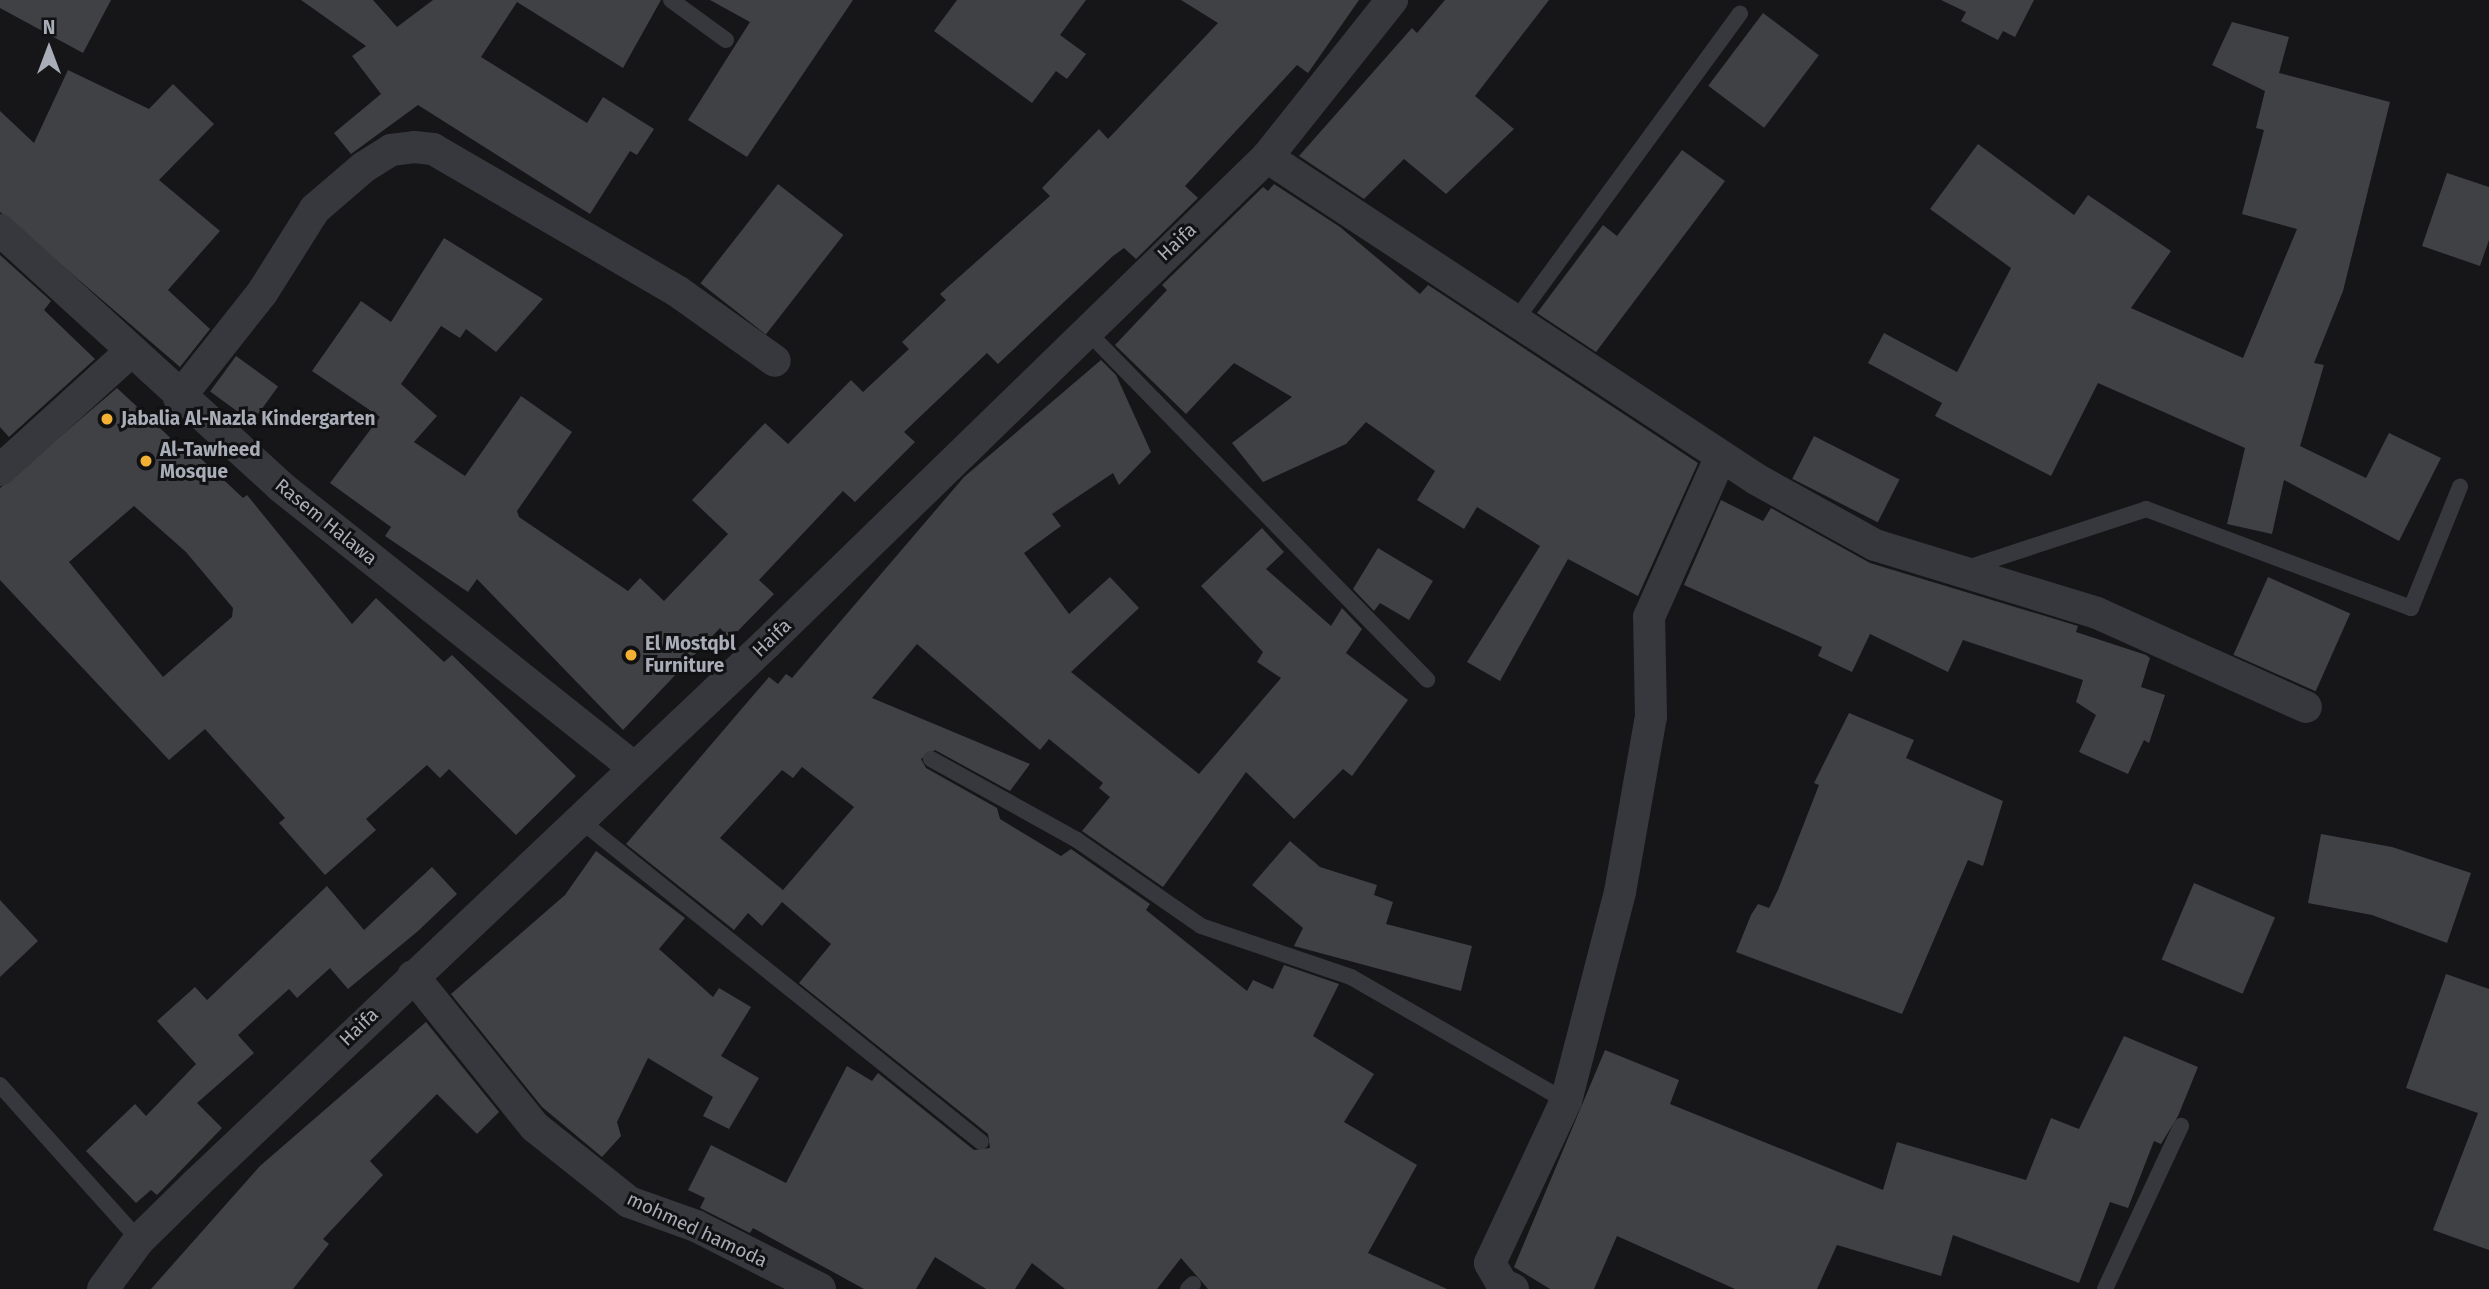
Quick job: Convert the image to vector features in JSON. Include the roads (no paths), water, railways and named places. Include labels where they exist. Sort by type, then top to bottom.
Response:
[{"type":"street","name":"Haifa","points":[[103,1289],[139,1240],[413,975],[635,768],[1085,329],[1267,157],[1392,0]]},
{"type":"street","points":[[179,398],[262,293],[315,209],[364,167],[391,150],[414,147],[433,149],[677,290],[775,361]]},
{"type":"street","points":[[1267,157],[1721,456],[1875,545],[1955,572],[2097,613],[2306,707]]},
{"type":"street","name":"Rasem Halawa","points":[[0,230],[179,398],[635,768]]},
{"type":"street","points":[[0,470],[129,353]]},
{"type":"street","points":[[1513,1289],[1502,1284],[1490,1263],[1566,1101],[1620,892],[1651,717],[1649,617],[1721,456]]},
{"type":"street","name":"mohmed hamoda","points":[[413,975],[535,1127],[629,1202],[696,1226],[820,1289]]},
{"type":"lane","points":[[671,0],[726,40]]},
{"type":"lane","points":[[1515,321],[1740,14]]},
{"type":"lane","points":[[1085,329],[1427,680]]},
{"type":"lane","points":[[1955,572],[2146,509],[2411,608],[2460,486]]},
{"type":"lane","points":[[931,759],[1077,840],[1201,926],[1351,977],[1566,1101]]},
{"type":"lane","points":[[580,820],[981,1142]]},
{"type":"lane","points":[[0,1085],[139,1240]]},
{"type":"lane","points":[[2105,1289],[2181,1126]]},
{"type":"place","name":"Jabalia Al-Nazla Kindergarten","points":[[107,419]]},
{"type":"place","name":"Al-Tawheed Mosque","points":[[146,461]]},
{"type":"place","name":"El Mostqbl Furniture","points":[[631,655]]}]
